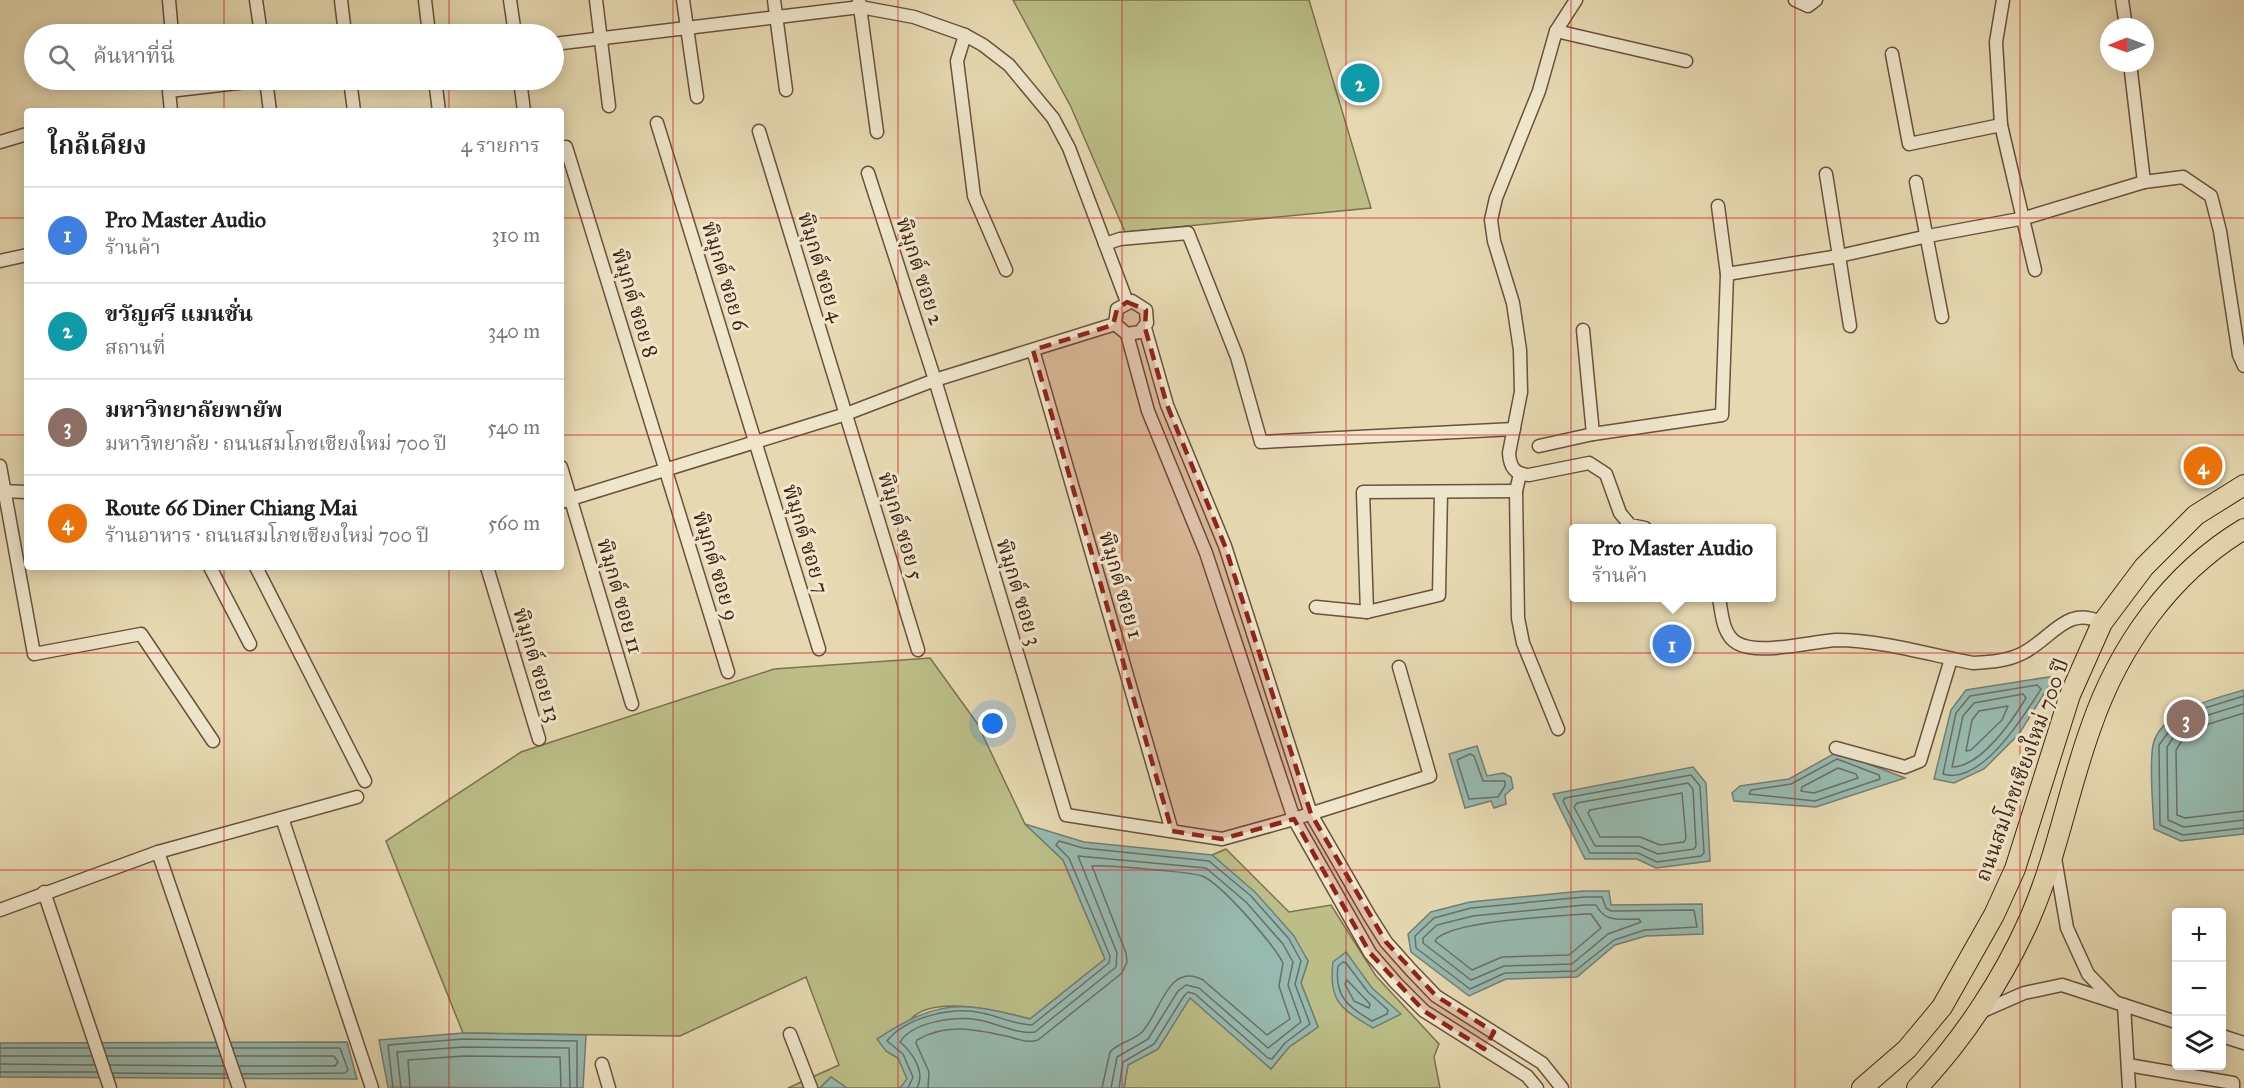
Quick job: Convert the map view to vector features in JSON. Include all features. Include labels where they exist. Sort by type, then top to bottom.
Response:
[{"type":"main road","name":"ถนนสมโภชเชียงใหม่ 700 ปี","points":[[1862,1088],[1907,1049],[1941,1006],[1990,924],[2015,869],[2070,695],[2103,623],[2144,567],[2196,515],[2244,485]]},
{"type":"main road","points":[[1917,1088],[1976,1014],[2008,962],[2030,918],[2054,852],[2091,726],[2134,638],[2166,593],[2220,543],[2244,529]]},
{"type":"street","points":[[169,0],[171,24]]},
{"type":"street","points":[[256,0],[260,24]]},
{"type":"street","points":[[341,0],[344,24]]},
{"type":"street","points":[[425,0],[428,24]]},
{"type":"street","points":[[510,0],[513,24]]},
{"type":"street","points":[[596,0],[609,106]]},
{"type":"street","points":[[683,0],[697,97]]},
{"type":"street","points":[[774,0],[786,90]]},
{"type":"street","points":[[1576,0],[1556,31],[1539,91],[1496,198],[1491,220],[1494,241],[1513,303],[1521,350],[1521,392],[1509,463],[1513,470],[1520,474],[1530,475],[1589,463],[1606,474],[1620,513],[1629,524]]},
{"type":"street","points":[[1795,0],[1808,6],[1815,0]]},
{"type":"street","points":[[2003,0],[1996,42],[2001,125],[2036,270]]},
{"type":"street","points":[[2122,0],[2125,18]]},
{"type":"street","points":[[564,43],[776,17],[859,4],[914,17],[965,35],[983,45],[1009,65],[1053,118],[1069,148],[1127,302]]},
{"type":"street","points":[[859,4],[877,132]]},
{"type":"street","points":[[1556,31],[1686,61]]},
{"type":"street","points":[[965,35],[957,61],[974,196],[1006,270]]},
{"type":"street","points":[[1892,54],[1909,144],[2001,125]]},
{"type":"street","points":[[2131,72],[2144,182]]},
{"type":"street","points":[[171,108],[174,90]]},
{"type":"street","points":[[267,90],[270,108]]},
{"type":"street","points":[[351,90],[354,108]]},
{"type":"street","points":[[436,90],[439,108]]},
{"type":"street","points":[[521,90],[524,108]]},
{"type":"street","name":"พิมุกต์ ซอย 6","points":[[657,123],[756,441]]},
{"type":"street","name":"พิมุกต์ ซอย 4","points":[[759,131],[846,414]]},
{"type":"street","points":[[0,142],[24,135]]},
{"type":"street","name":"พิมุกต์ ซอย 8","points":[[566,147],[666,471]]},
{"type":"street","name":"พิมุกต์ ซอย 2","points":[[868,173],[936,380]]},
{"type":"street","points":[[1826,174],[1850,326]]},
{"type":"street","points":[[1727,274],[1839,256],[2025,218],[2144,182],[2183,177],[2211,196],[2220,231],[2239,355],[2244,366]]},
{"type":"street","points":[[1916,182],[1942,317]]},
{"type":"street","points":[[1539,446],[1593,434],[1722,415],[1727,274],[1718,206]]},
{"type":"street","points":[[1105,244],[1120,239],[1188,233],[1237,357],[1262,442],[1514,429]]},
{"type":"street","points":[[0,261],[24,256]]},
{"type":"street","points":[[1115,324],[1117,309],[1127,302],[1137,302],[1146,310],[1148,315],[1145,328],[1167,405],[1225,546],[1311,814],[1386,942],[1436,996],[1542,1063],[1562,1088]]},
{"type":"street","points":[[566,501],[846,414],[936,380],[1115,324]]},
{"type":"street","points":[[1115,324],[1127,334],[1148,411],[1206,553],[1294,819],[1370,953],[1424,1011],[1527,1076],[1537,1088]]},
{"type":"street","points":[[1127,334],[1137,334],[1145,328]]},
{"type":"street","points":[[1583,330],[1593,434]]},
{"type":"street","name":"พิมุกต์ ซอย 1","points":[[1033,350],[1172,831]]},
{"type":"street","name":"พิมุกต์ ซอย 3","points":[[936,380],[1066,815],[1172,831]]},
{"type":"street","name":"พิมุกต์ ซอย 5","points":[[846,414],[918,650]]},
{"type":"street","name":"พิมุกต์ ซอย 7","points":[[756,441],[819,649]]},
{"type":"street","points":[[0,466],[2,491],[22,560],[34,654],[141,634],[213,741]]},
{"type":"street","name":"พิมุกต์ ซอย 9","points":[[666,471],[728,672]]},
{"type":"street","points":[[1520,474],[1516,491],[1518,618],[1523,643],[1558,729]]},
{"type":"street","points":[[1182,494],[1200,486]]},
{"type":"street","points":[[2,491],[24,492]]},
{"type":"street","points":[[1367,612],[1363,492],[1516,491]]},
{"type":"street","points":[[1316,607],[1367,612],[1439,595],[1442,492]]},
{"type":"street","name":"พิมุกต์ ซอย 11","points":[[566,501],[632,704]]},
{"type":"street","points":[[212,570],[250,644]]},
{"type":"street","points":[[258,570],[366,781]]},
{"type":"street","name":"พิมุกต์ ซอย 13","points":[[488,570],[539,739]]},
{"type":"street","points":[[1720,602],[1727,633],[1737,644],[1800,646],[1836,640],[1973,663],[2009,659],[2037,644],[2076,616],[2090,616],[2103,623]]},
{"type":"street","points":[[1237,651],[1256,645]]},
{"type":"street","points":[[1836,748],[1905,767],[1920,761],[1951,659]]},
{"type":"street","points":[[1172,831],[1222,839],[1311,814],[1430,776],[1399,667]]},
{"type":"street","points":[[0,910],[158,852],[357,797]]},
{"type":"street","points":[[282,818],[372,1088]]},
{"type":"street","points":[[158,852],[239,1088]]},
{"type":"street","points":[[2054,852],[2067,928],[2088,974],[2120,1004],[2129,1088]]},
{"type":"street","points":[[44,892],[109,1087]]},
{"type":"street","points":[[1976,1014],[2025,993],[2062,985],[2172,1021]]},
{"type":"street","points":[[1484,1049],[1494,1032]]},
{"type":"street","points":[[790,1034],[811,1088]]},
{"type":"street","points":[[2226,1037],[2244,1043]]},
{"type":"street","points":[[602,1064],[609,1088]]},
{"type":"street","points":[[2128,1065],[2233,1083],[2233,1088]]},
{"type":"highlighted area","points":[[1127,302],[1146,310],[1145,328],[1167,405],[1225,546],[1311,814],[1386,942],[1436,996],[1494,1032],[1484,1049],[1424,1011],[1370,953],[1294,819],[1222,839],[1172,831],[1033,350],[1113,325],[1117,309]]},
{"type":"green space","points":[[1013,0],[1309,0],[1371,208],[1125,232],[1071,107]]},
{"type":"green space","points":[[930,658],[977,723],[1025,824],[1063,860],[1105,959],[1030,1019],[969,1007],[937,1007],[923,1011],[908,1022],[886,1051],[898,1058],[908,1079],[900,1088],[847,1088],[831,1077],[820,1088],[788,1088],[839,1065],[806,977],[680,1036],[463,1033],[386,841],[521,752],[774,669]]},
{"type":"green space","points":[[1226,849],[1289,912],[1331,905],[1376,976],[1439,1044],[1434,1057],[1440,1088],[1124,1088],[1128,1065],[1158,1049],[1190,997],[1271,1069],[1289,1047],[1318,1027],[1301,983],[1308,961],[1276,917],[1252,891],[1212,855]]},
{"type":"water","points":[[2055,676],[2019,734],[1984,769],[1954,783],[1934,779],[1951,710],[1966,690]]},
{"type":"water","points":[[2244,690],[2244,834],[2181,841],[2154,829],[2151,764],[2153,745],[2158,733],[2166,723],[2191,708]]},
{"type":"water","points":[[1477,746],[1487,776],[1503,773],[1511,777],[1513,788],[1505,795],[1506,804],[1494,808],[1491,801],[1465,808],[1449,754]]},
{"type":"water","points":[[1837,752],[1905,778],[1816,807],[1734,801],[1732,793],[1740,786],[1789,779]]},
{"type":"water","points":[[1693,767],[1706,783],[1710,861],[1656,868],[1637,859],[1585,859],[1553,794]]},
{"type":"water","points":[[1025,824],[1084,842],[1212,855],[1255,892],[1294,936],[1308,961],[1301,983],[1318,1027],[1289,1047],[1271,1069],[1190,998],[1158,1049],[1128,1065],[1124,1088],[900,1088],[907,1079],[898,1058],[886,1051],[877,1039],[917,1016],[951,1007],[986,1009],[1030,1019],[1105,959],[1063,860]]},
{"type":"water","points":[[1583,891],[1609,891],[1611,905],[1702,904],[1703,934],[1646,936],[1615,945],[1577,977],[1506,979],[1469,996],[1411,952],[1408,934],[1431,912],[1470,902]]},
{"type":"water","points":[[1346,952],[1372,988],[1401,1014],[1373,1028],[1345,1009],[1335,995],[1332,975],[1333,962]]},
{"type":"water","points":[[463,1033],[586,1035],[583,1088],[388,1087],[379,1040]]},
{"type":"water","points":[[347,1042],[357,1079],[0,1077],[0,1043]]},
{"type":"water","points":[[831,1077],[847,1088],[820,1088]]},
{"type":"place","name":"ขวัญศรี แมนชั่น","points":[[1360,83]]},
{"type":"place","name":"Route 66 Diner Chiang Mai","points":[[2203,466]]},
{"type":"place","name":"Pro Master Audio","points":[[1672,644]]},
{"type":"place","name":"มหาวิทยาลัยพายัพ","points":[[2186,719]]}]
